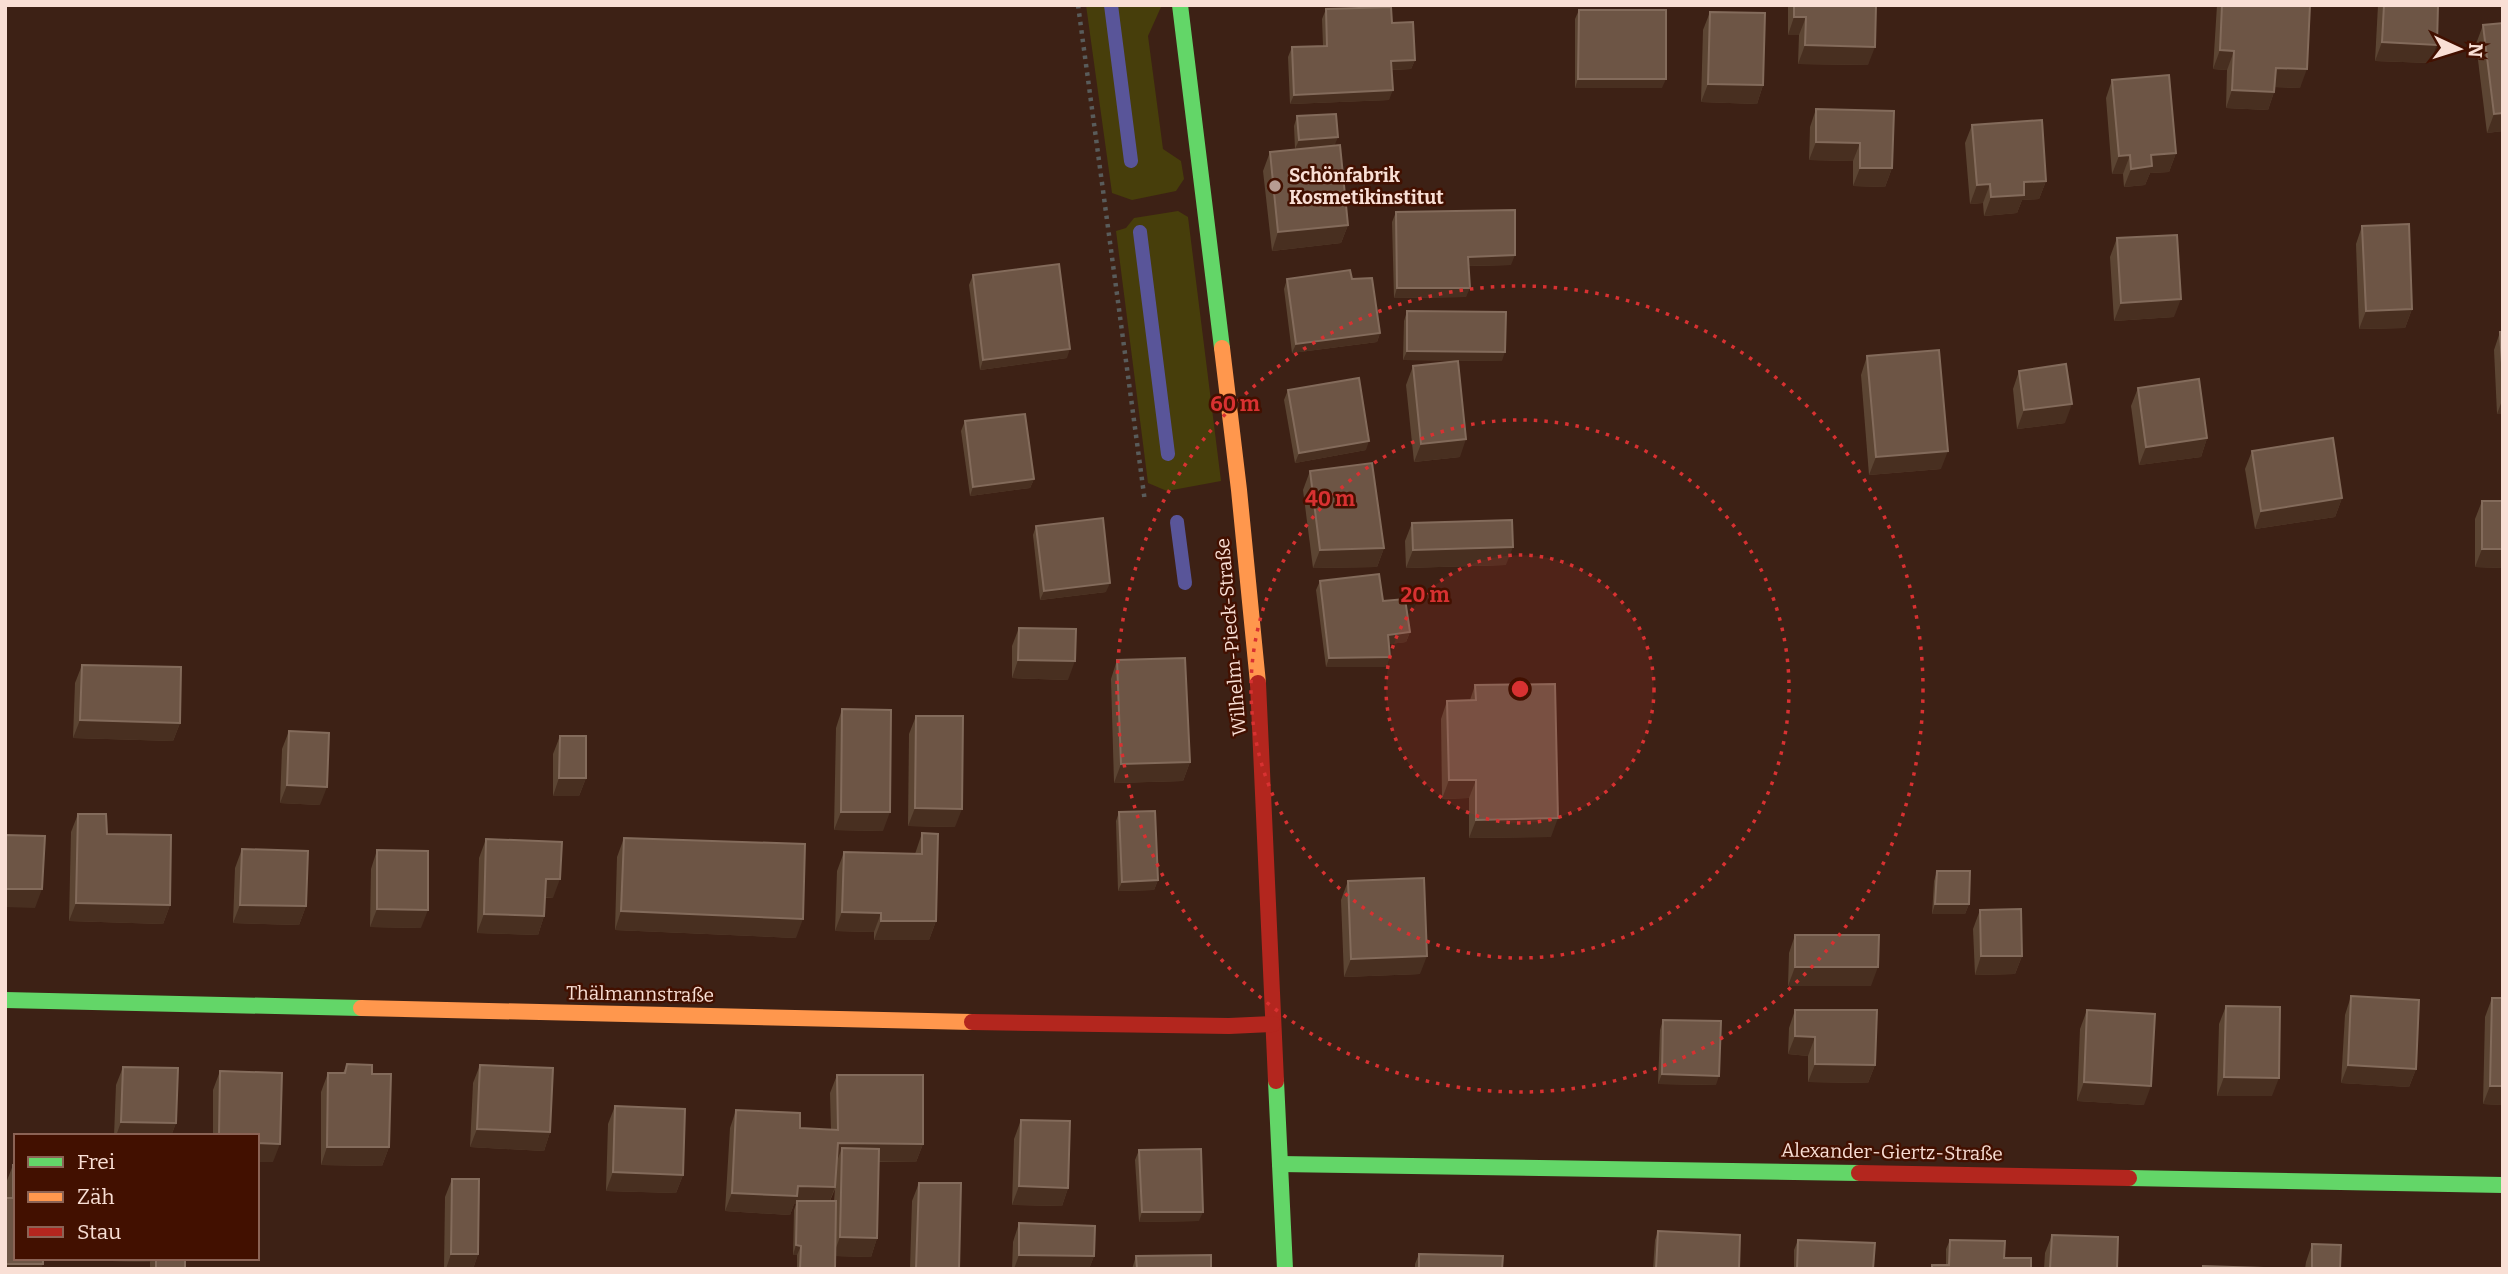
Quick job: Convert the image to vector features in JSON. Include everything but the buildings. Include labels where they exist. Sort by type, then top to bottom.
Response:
[{"type":"street","name":"Wilhelm-Pieck-Straße","points":[[1180,5],[1239,490],[1257,666],[1285,1269]]},
{"type":"street","name":"Thälmannstraße","points":[[5,1000],[816,1019],[1230,1026],[1273,1024]]},
{"type":"street","name":"Alexander-Giertz-Straße","points":[[1280,1164],[2503,1185]]},
{"type":"path","points":[[1078,5],[1145,502]]},
{"type":"shaded area","points":[[1086,5],[1161,7],[1148,36],[1163,149],[1181,161],[1184,179],[1176,191],[1132,200],[1112,193]]},
{"type":"shaded area","points":[[1178,211],[1188,217],[1221,481],[1167,491],[1148,483],[1116,231],[1126,228],[1134,218]]},
{"type":"waterway","points":[[1111,5],[1131,161]]},
{"type":"waterway","points":[[1140,232],[1168,454]]},
{"type":"waterway","points":[[1177,522],[1185,583]]},
{"type":"traffic: fast","points":[[1180,5],[1222,348]]},
{"type":"traffic: fast","points":[[5,1000],[361,1008]]},
{"type":"traffic: fast","points":[[1276,1081],[1285,1269]]},
{"type":"traffic: fast","points":[[1280,1164],[1859,1173]]},
{"type":"traffic: fast","points":[[2129,1178],[2503,1185]]},
{"type":"traffic: slow","points":[[1222,348],[1258,683]]},
{"type":"traffic: slow","points":[[361,1008],[972,1022]]},
{"type":"traffic: jam","points":[[1258,683],[1276,1081]]},
{"type":"traffic: jam","points":[[972,1022],[1229,1026],[1273,1024]]},
{"type":"traffic: jam","points":[[1859,1173],[2129,1178]]},
{"type":"place","name":"Schönfabrik Kosmetikinstitut","points":[[1275,186]]}]
